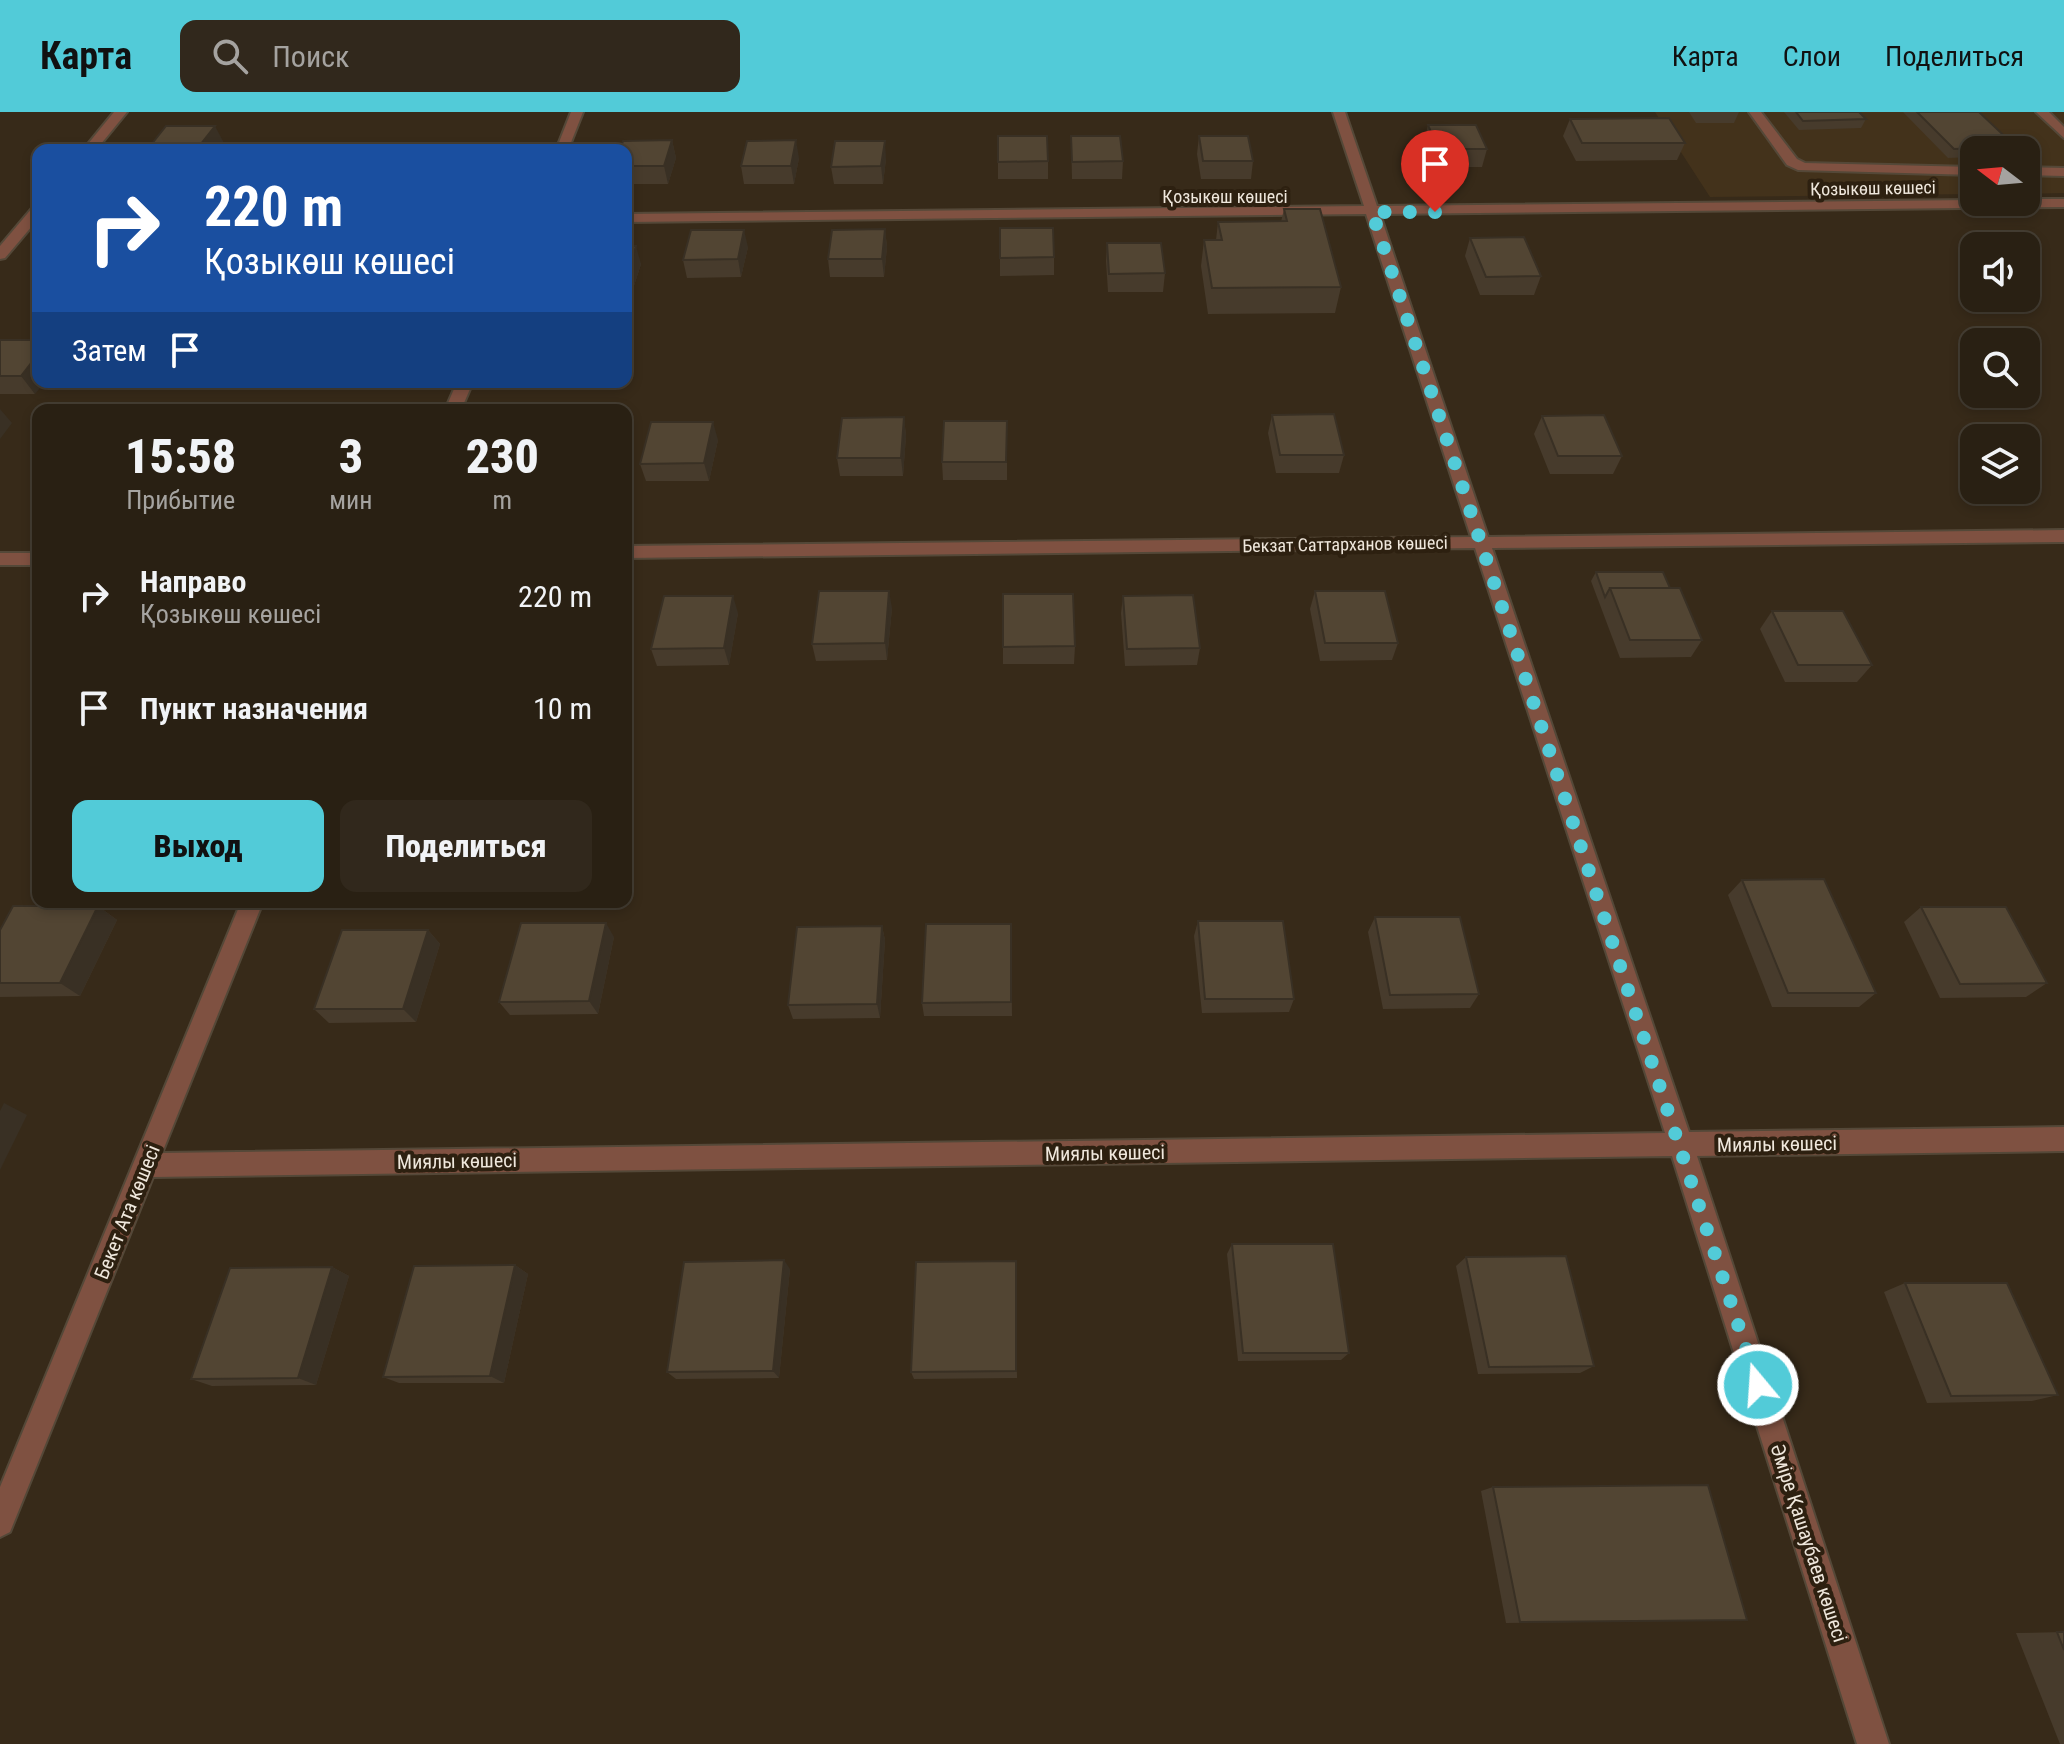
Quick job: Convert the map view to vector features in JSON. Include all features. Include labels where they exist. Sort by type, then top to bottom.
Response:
[{"type":"street","points":[[94,144],[121,112]]},
{"type":"street","points":[[564,144],[577,112]]},
{"type":"street","name":"Әміре Қашаубаев көшесі","points":[[1339,112],[1681,1145],[1873,1744]]},
{"type":"street","points":[[1755,112],[1792,162],[1803,167],[1960,171]]},
{"type":"street","points":[[2042,112],[2064,134]]},
{"type":"street","points":[[2040,171],[2064,172]]},
{"type":"street","name":"Қозыкөш көшесі","points":[[632,218],[2064,203]]},
{"type":"street","points":[[0,255],[32,217]]},
{"type":"street","name":"Бекзат Саттарханов көшесі","points":[[632,552],[2064,536]]},
{"type":"street","points":[[0,559],[32,559]]},
{"type":"street","name":"Бекет Ата көшесі","points":[[0,1522],[250,908]]},
{"type":"street","name":"Миялы көшесі","points":[[146,1165],[2064,1139]]},
{"type":"shaded area","points":[[1655,112],[2064,112],[2064,193],[2040,194],[2040,136],[1960,136],[1960,194],[1710,197]]},
{"type":"building","points":[[1796,112],[1859,112],[1866,119],[1803,121]]},
{"type":"building","points":[[1917,112],[1979,112],[2004,136],[1960,136],[1960,149],[1954,149]]},
{"type":"building","points":[[1669,118],[1685,143],[1582,143],[1570,119]]},
{"type":"building","points":[[1428,125],[1476,125],[1487,149],[1438,149]]},
{"type":"building","points":[[166,126],[215,126],[201,144],[152,144]]},
{"type":"building","points":[[998,136],[1047,136],[1048,161],[998,162]]},
{"type":"building","points":[[1071,136],[1120,136],[1123,161],[1072,162]]},
{"type":"building","points":[[1199,136],[1248,136],[1253,161],[1203,161]]},
{"type":"building","points":[[672,140],[664,166],[632,166],[632,144],[622,144],[623,141]]},
{"type":"building","points":[[796,140],[791,166],[741,166],[747,141]]},
{"type":"building","points":[[835,141],[885,141],[881,166],[831,167]]},
{"type":"building","points":[[1284,209],[1320,209],[1341,287],[1212,288],[1204,240],[1222,240],[1218,222],[1287,221]]},
{"type":"building","points":[[1000,228],[1053,228],[1054,257],[1000,258]]},
{"type":"building","points":[[885,229],[882,259],[828,259],[832,230]]},
{"type":"building","points":[[691,230],[744,230],[738,259],[683,260]]},
{"type":"building","points":[[1524,237],[1541,276],[1486,277],[1470,238]]},
{"type":"building","points":[[1107,243],[1161,243],[1165,273],[1109,274]]},
{"type":"building","points":[[0,340],[32,340],[32,362],[21,376],[0,376]]},
{"type":"building","points":[[278,403],[339,403],[339,404]]},
{"type":"building","points":[[1334,414],[1344,455],[1280,455],[1272,415]]},
{"type":"building","points":[[1604,415],[1622,456],[1558,456],[1542,416]]},
{"type":"building","points":[[904,417],[901,458],[837,458],[842,418]]},
{"type":"building","points":[[944,421],[1007,421],[1006,462],[942,462]]},
{"type":"building","points":[[651,422],[713,422],[704,463],[640,464]]},
{"type":"building","points":[[1596,572],[1663,572],[1670,588],[1610,588],[1605,597]]},
{"type":"building","points":[[1610,588],[1680,588],[1702,640],[1630,640]]},
{"type":"building","points":[[819,591],[889,591],[885,643],[812,644]]},
{"type":"building","points":[[1315,591],[1385,591],[1398,643],[1325,643]]},
{"type":"building","points":[[1003,594],[1073,594],[1075,646],[1003,647]]},
{"type":"building","points":[[1193,595],[1200,648],[1127,649],[1123,596]]},
{"type":"building","points":[[664,596],[733,596],[724,648],[651,649]]},
{"type":"building","points":[[1772,611],[1843,611],[1872,665],[1798,665]]},
{"type":"building","points":[[1824,879],[1876,993],[1788,993],[1742,880]]},
{"type":"building","points":[[13,906],[97,908],[60,983],[0,983],[0,930]]},
{"type":"building","points":[[1921,907],[2006,907],[2047,983],[1960,984]]},
{"type":"building","points":[[1375,917],[1460,917],[1479,994],[1390,995]]},
{"type":"building","points":[[1198,921],[1283,921],[1294,999],[1205,999]]},
{"type":"building","points":[[521,923],[606,923],[589,1001],[499,1002]]},
{"type":"building","points":[[926,924],[1011,924],[1011,1002],[922,1003]]},
{"type":"building","points":[[882,926],[877,1004],[788,1005],[797,927]]},
{"type":"building","points":[[342,930],[428,930],[403,1009],[314,1009]]},
{"type":"building","points":[[1232,1244],[1333,1244],[1349,1353],[1243,1353]]},
{"type":"building","points":[[1566,1256],[1594,1366],[1489,1367],[1466,1257]]},
{"type":"building","points":[[784,1260],[773,1371],[667,1372],[684,1262]]},
{"type":"building","points":[[1016,1261],[1016,1371],[911,1372],[916,1262]]},
{"type":"building","points":[[515,1265],[490,1376],[383,1377],[414,1266]]},
{"type":"building","points":[[332,1267],[298,1378],[191,1379],[230,1268]]},
{"type":"building","points":[[1905,1283],[2007,1283],[2058,1395],[1951,1396]]},
{"type":"building","points":[[1708,1485],[1747,1620],[1520,1622],[1493,1487]]},
{"type":"building","points":[[2057,1632],[2064,1632],[2064,1650]]},
{"type":"route","points":[[1435,212],[1372,212],[1758,1385]]}]
